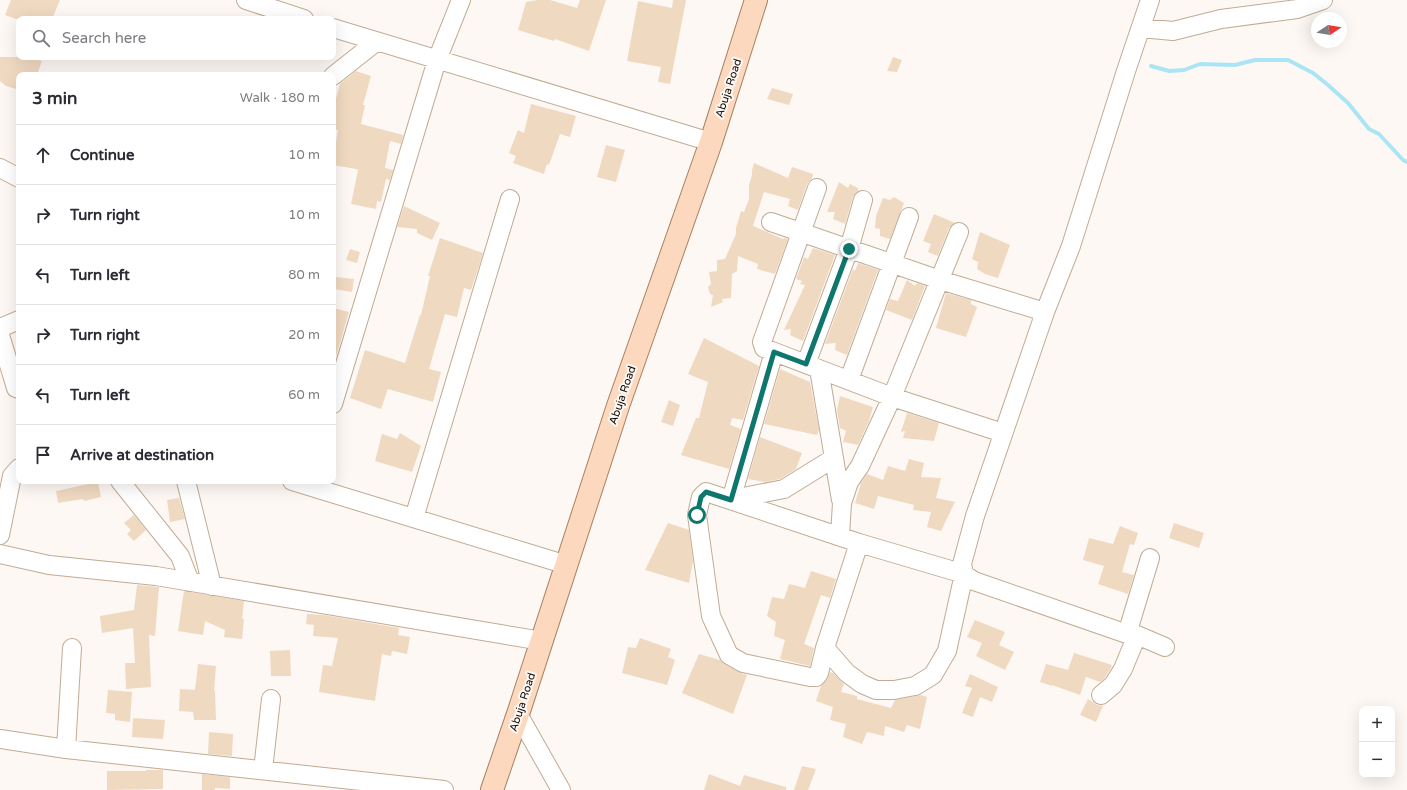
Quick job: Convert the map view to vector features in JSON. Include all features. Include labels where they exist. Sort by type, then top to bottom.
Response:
[{"type":"main road","name":"Abuja Road","points":[[492,790],[618,406],[711,142],[756,0]]},
{"type":"street","points":[[246,0],[286,6],[300,16]]},
{"type":"street","points":[[336,394],[437,60],[461,0]]},
{"type":"street","points":[[825,648],[846,673],[862,684],[876,690],[894,690],[915,686],[933,675],[946,651],[964,574],[962,564],[975,516],[1045,312],[1071,246],[1150,0]]},
{"type":"street","points":[[1141,28],[1173,31],[1222,18],[1297,9],[1323,0]]},
{"type":"street","points":[[336,29],[711,142]]},
{"type":"street","points":[[336,74],[376,42]]},
{"type":"street","points":[[0,168],[16,176]]},
{"type":"street","points":[[817,188],[762,342],[764,348],[892,397],[1004,433]]},
{"type":"street","points":[[414,518],[510,199]]},
{"type":"street","points":[[842,503],[834,458],[812,367],[863,200]]},
{"type":"street","points":[[849,380],[909,218]]},
{"type":"street","points":[[771,222],[940,280],[1045,312]]},
{"type":"street","points":[[840,536],[842,503],[848,482],[860,466],[892,397],[959,232]]},
{"type":"street","points":[[0,328],[16,321]]},
{"type":"street","points":[[0,335],[16,388]]},
{"type":"street","points":[[731,500],[774,352]]},
{"type":"street","points":[[731,500],[784,489],[834,458]]},
{"type":"street","points":[[0,535],[12,476],[16,471]]},
{"type":"street","points":[[122,484],[180,556],[190,582]]},
{"type":"street","points":[[187,484],[212,586]]},
{"type":"street","points":[[309,484],[567,565]]},
{"type":"street","points":[[859,543],[825,648],[819,673],[816,677],[743,663],[729,655],[711,616],[697,515],[701,497],[706,492],[859,543],[964,574],[974,581],[1164,647]]},
{"type":"street","points":[[0,554],[49,565],[156,576],[542,641]]},
{"type":"street","points":[[1101,695],[1113,685],[1123,668],[1150,558]]},
{"type":"street","points":[[66,749],[72,648]]},
{"type":"street","points":[[263,770],[271,699]]},
{"type":"street","points":[[518,714],[561,790]]},
{"type":"street","points":[[0,739],[66,749],[444,790]]},
{"type":"building","points":[[11,0],[60,0],[53,16],[16,16],[16,19],[5,15]]},
{"type":"building","points":[[550,0],[577,8],[580,0],[606,0],[589,51],[555,39],[554,41],[518,30],[526,2]]},
{"type":"building","points":[[673,0],[686,0],[670,84],[658,82],[661,67],[627,61],[638,1],[672,8]]},
{"type":"building","points":[[0,57],[16,57],[16,60],[42,61],[38,72],[16,72],[16,89],[6,86],[0,81]]},
{"type":"building","points":[[893,57],[902,60],[897,72],[887,71]]},
{"type":"building","points":[[356,71],[371,76],[363,105],[365,105],[361,124],[403,135],[401,144],[390,141],[385,168],[393,170],[390,180],[386,179],[381,202],[377,201],[376,209],[351,204],[358,170],[336,166],[336,142],[338,130],[336,130],[336,99],[340,84]]},
{"type":"building","points":[[772,88],[793,94],[789,105],[767,99]]},
{"type":"building","points":[[531,104],[576,116],[570,137],[560,134],[549,165],[547,164],[544,174],[513,163],[516,156],[509,153],[518,130],[524,133]]},
{"type":"building","points":[[606,145],[625,150],[616,182],[597,177]]},
{"type":"building","points":[[754,163],[788,178],[792,167],[813,174],[812,179],[807,184],[798,210],[788,206],[790,199],[764,192],[753,226],[783,239],[788,239],[775,274],[757,269],[758,264],[738,256],[737,271],[732,274],[731,298],[722,299],[723,302],[711,307],[713,295],[710,294],[708,287],[711,284],[709,272],[717,271],[717,260],[725,259],[736,234],[736,228],[741,211],[744,212],[749,199],[749,185]]},
{"type":"building","points":[[839,182],[848,188],[850,184],[858,188],[858,191],[853,197],[845,224],[833,219],[835,212],[827,212]]},
{"type":"building","points":[[894,197],[904,203],[890,239],[880,236],[880,229],[875,228],[876,216],[883,198],[890,200]]},
{"type":"building","points":[[404,206],[440,223],[432,240],[417,233],[417,229],[397,227]]},
{"type":"building","points":[[934,214],[955,223],[949,228],[938,256],[928,252],[931,244],[923,241]]},
{"type":"building","points":[[980,232],[1010,245],[998,278],[985,274],[977,269],[978,262],[972,259]]},
{"type":"building","points":[[440,238],[483,253],[471,290],[464,288],[457,317],[445,314],[429,369],[441,372],[433,402],[388,389],[381,409],[350,398],[365,350],[405,363],[421,315],[430,276],[428,276]]},
{"type":"building","points":[[813,248],[835,255],[803,341],[790,335],[791,329],[784,330],[805,285],[800,284],[802,281],[796,279],[804,257],[808,259]]},
{"type":"building","points":[[350,249],[360,252],[357,263],[346,260]]},
{"type":"building","points":[[858,263],[878,270],[847,355],[835,350],[836,343],[825,344],[853,269],[855,271]]},
{"type":"building","points":[[336,277],[354,279],[352,292],[336,289]]},
{"type":"building","points":[[907,280],[915,286],[917,283],[925,286],[912,320],[886,310],[890,299],[898,301]]},
{"type":"building","points":[[946,293],[971,300],[971,304],[977,307],[966,337],[936,328]]},
{"type":"building","points":[[336,309],[349,312],[336,357]]},
{"type":"building","points":[[704,338],[759,366],[743,420],[732,418],[730,425],[741,429],[729,469],[681,455],[696,418],[699,418],[708,382],[688,374]]},
{"type":"building","points":[[780,369],[810,382],[819,430],[817,435],[764,424]]},
{"type":"building","points":[[840,396],[873,407],[869,421],[858,445],[843,442],[846,431],[840,428],[837,410]]},
{"type":"building","points":[[669,400],[680,405],[673,426],[661,422]]},
{"type":"building","points":[[907,413],[939,423],[934,441],[903,438],[905,431],[901,432]]},
{"type":"building","points":[[400,433],[421,446],[412,472],[375,461],[382,434],[397,439]]},
{"type":"building","points":[[760,437],[802,453],[796,469],[780,479],[765,482],[748,479]]},
{"type":"building","points":[[909,459],[924,463],[921,477],[941,478],[936,498],[955,502],[941,531],[927,527],[931,512],[913,510],[914,505],[878,496],[874,509],[855,503],[861,483],[867,474],[883,480],[888,466],[905,471]]},
{"type":"building","points":[[89,484],[98,484],[101,497],[84,501],[83,499],[58,503],[56,491]]},
{"type":"building","points":[[179,498],[185,519],[170,522],[167,500]]},
{"type":"building","points":[[134,515],[146,530],[134,541],[127,534],[131,530],[124,523]]},
{"type":"building","points":[[668,523],[689,530],[693,561],[689,583],[645,570]]},
{"type":"building","points":[[1174,523],[1204,533],[1199,548],[1169,538]]},
{"type":"building","points":[[1120,526],[1138,533],[1134,545],[1130,544],[1122,572],[1134,575],[1128,594],[1098,584],[1104,566],[1083,560],[1089,538],[1113,544]]},
{"type":"building","points":[[811,571],[836,579],[830,598],[821,595],[804,644],[814,648],[810,666],[780,659],[785,640],[774,636],[776,622],[767,616],[772,597],[784,599],[789,584],[805,588]]},
{"type":"building","points":[[137,585],[159,587],[155,636],[149,635],[151,687],[126,689],[125,663],[135,663],[133,628],[102,633],[100,616],[134,610]]},
{"type":"building","points":[[184,591],[244,601],[242,639],[224,637],[225,630],[205,621],[203,635],[178,631]]},
{"type":"building","points":[[307,614],[324,615],[399,628],[398,635],[410,637],[407,654],[392,651],[391,656],[382,654],[375,701],[319,692],[323,665],[332,666],[338,638],[313,636],[314,625],[306,624]]},
{"type":"building","points":[[975,620],[1005,632],[999,645],[1014,652],[1005,670],[976,656],[982,643],[967,637]]},
{"type":"building","points":[[640,638],[671,649],[668,657],[675,660],[667,685],[622,673],[628,647],[636,648]]},
{"type":"building","points":[[290,650],[291,676],[271,676],[270,651]]},
{"type":"building","points":[[1074,653],[1112,665],[1111,668],[1105,678],[1100,682],[1086,677],[1080,695],[1040,682],[1046,664],[1068,670]]},
{"type":"building","points":[[699,654],[720,660],[738,672],[747,675],[733,714],[682,693]]},
{"type":"building","points":[[198,664],[216,666],[214,691],[216,720],[194,720],[193,712],[179,711],[180,689],[195,690]]},
{"type":"building","points":[[830,672],[844,684],[841,692],[857,696],[857,699],[891,708],[895,700],[921,695],[927,697],[920,729],[907,725],[904,732],[885,726],[884,736],[867,732],[862,744],[843,737],[846,724],[830,720],[833,707],[816,701],[821,686],[827,679]]},
{"type":"building","points":[[970,674],[998,687],[992,702],[980,697],[973,717],[962,713],[972,688],[965,686]]},
{"type":"building","points":[[108,690],[132,692],[130,722],[115,720],[115,714],[106,713]]},
{"type":"building","points":[[1088,699],[1097,705],[1103,706],[1096,722],[1080,715]]},
{"type":"building","points":[[133,718],[165,720],[163,739],[132,737]]},
{"type":"building","points":[[209,732],[233,734],[232,756],[208,754]]},
{"type":"building","points":[[802,766],[816,769],[808,790],[794,790]]},
{"type":"building","points":[[163,770],[163,789],[107,790],[107,771]]},
{"type":"building","points":[[202,774],[230,777],[230,789],[215,788],[215,790],[202,790]]},
{"type":"building","points":[[709,774],[740,786],[744,775],[786,787],[786,790],[704,790]]},
{"type":"waterway","points":[[1151,66],[1169,71],[1184,70],[1200,64],[1235,65],[1255,60],[1288,60],[1313,73],[1328,85],[1348,103],[1369,129],[1379,134],[1403,160],[1407,162]]},
{"type":"route","points":[[697,515],[701,497],[706,492],[731,500],[774,352],[806,364],[849,249]]}]
